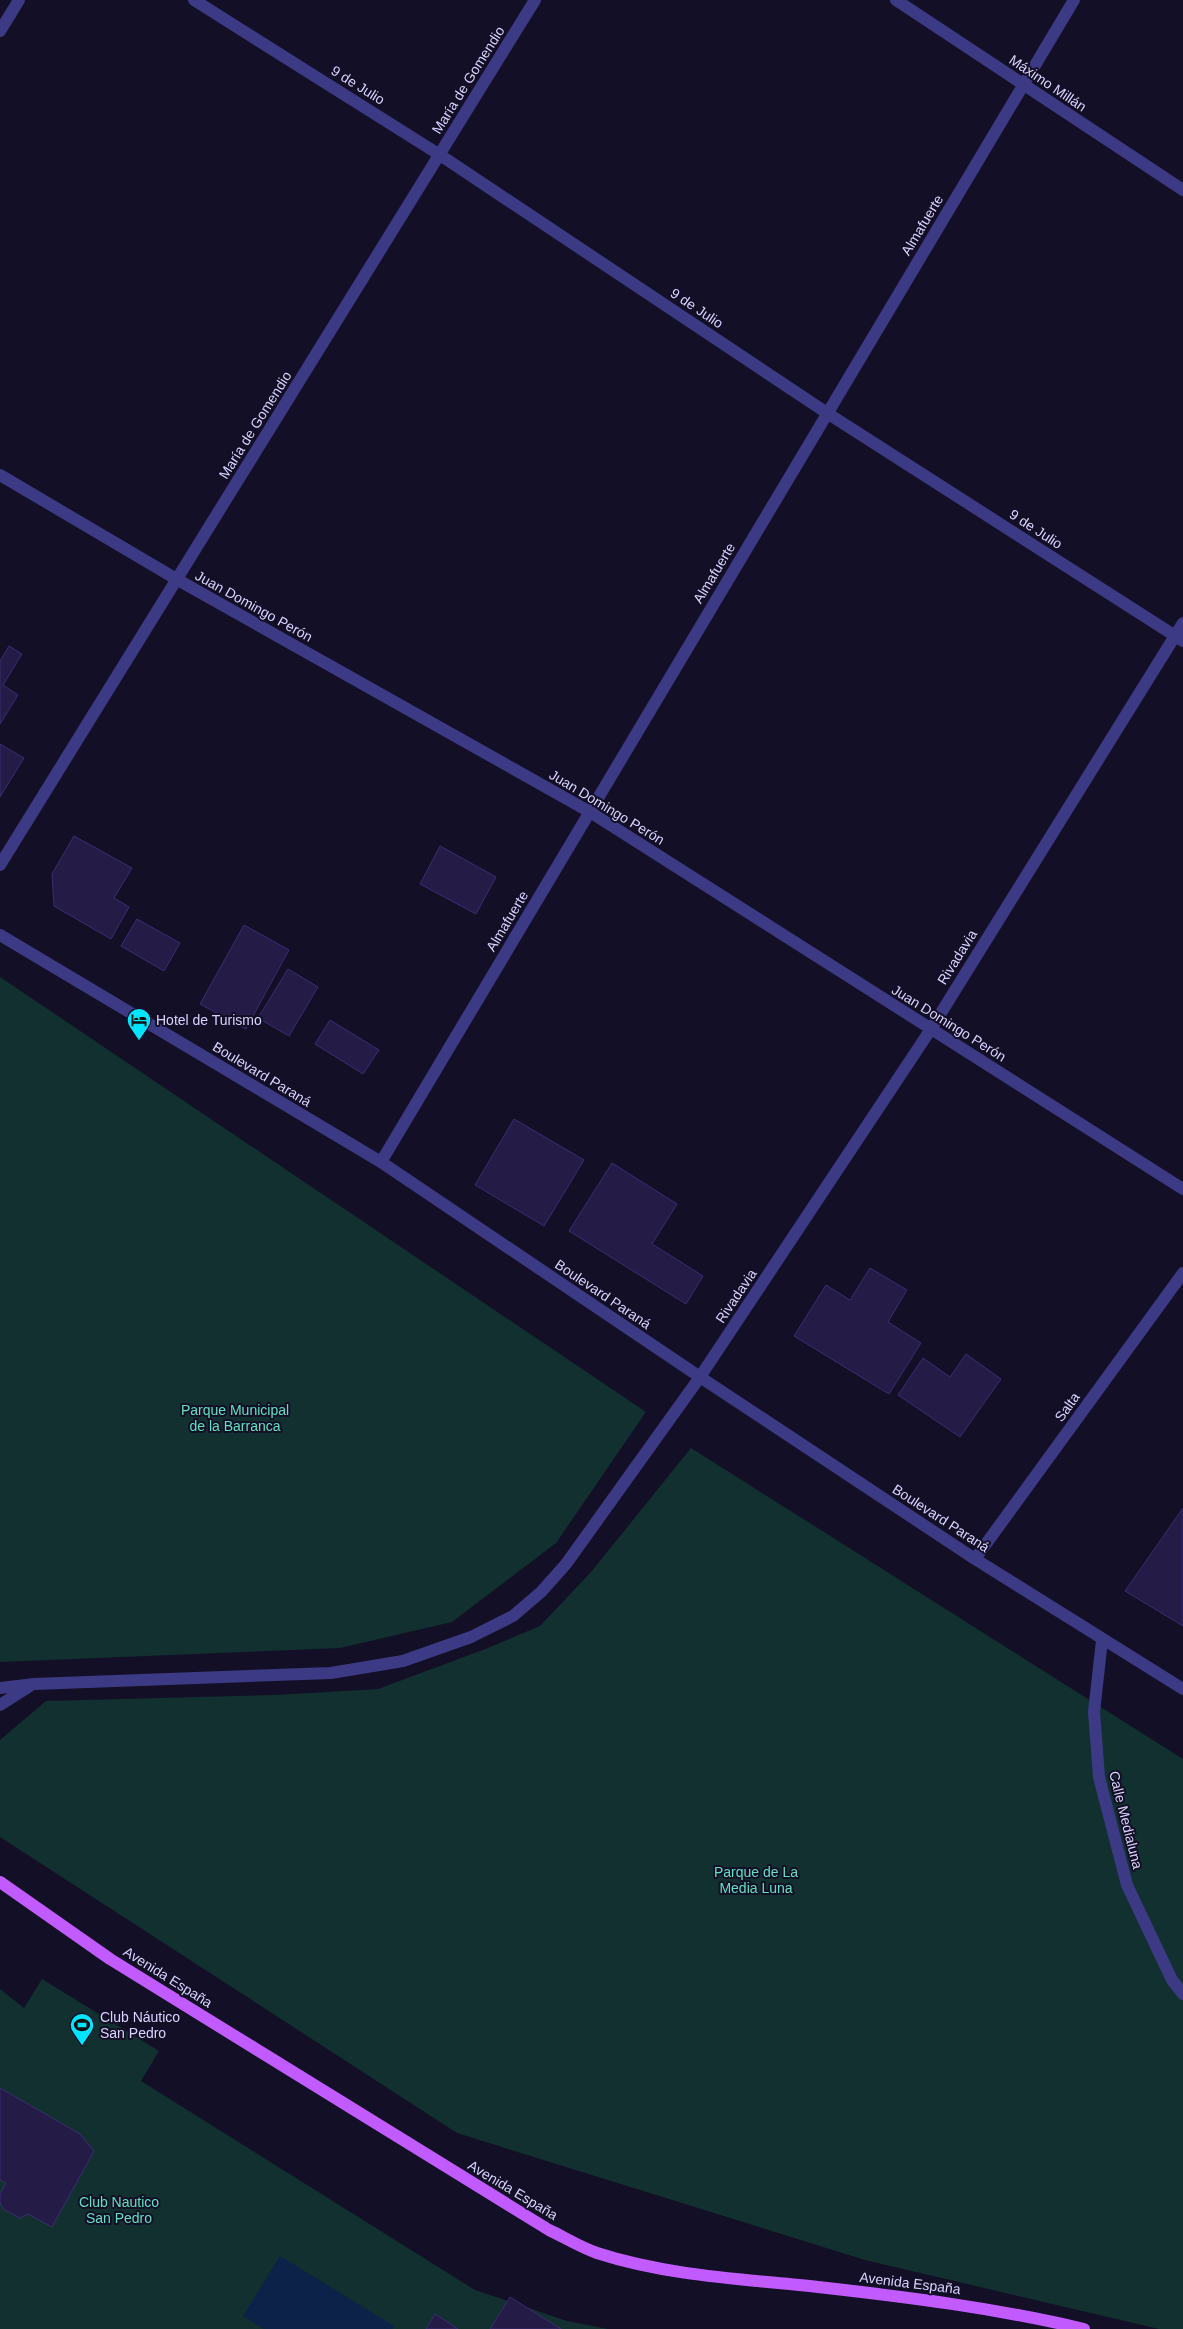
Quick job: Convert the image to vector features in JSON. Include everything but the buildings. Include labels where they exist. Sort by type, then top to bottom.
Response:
[{"type":"main road","name":"Avenida España","points":[[0,1882],[118,1964],[549,2230],[595,2252],[644,2266],[688,2273],[935,2300],[1034,2317],[1084,2329]]},
{"type":"street","points":[[0,32],[19,0]]},
{"type":"street","name":"9 de Julio","points":[[194,0],[440,154],[827,413],[1179,638]]},
{"type":"street","name":"María de Gomendio","points":[[0,865],[535,0]]},
{"type":"street","name":"Máximo Millán","points":[[896,0],[1183,190]]},
{"type":"street","name":"Almafuerte","points":[[382,1162],[1074,0]]},
{"type":"street","name":"Juan Domingo Perón","points":[[0,475],[178,580],[590,812],[1183,1188]]},
{"type":"street","name":"Rivadavia","points":[[34,1684],[331,1673],[402,1661],[471,1637],[513,1616],[540,1592],[566,1564],[700,1377],[930,1029],[1179,638],[1183,623]]},
{"type":"street","name":"Boulevard Paraná","points":[[0,935],[382,1162],[700,1377],[976,1559],[1183,1690]]},
{"type":"street","name":"Salta","points":[[976,1559],[1183,1273]]},
{"type":"street","name":"Calle Medialuna","points":[[1102,1640],[1094,1712],[1099,1777],[1127,1885],[1172,1980],[1183,1994]]},
{"type":"street","points":[[0,1688],[34,1684]]},
{"type":"street","points":[[0,1705],[34,1684]]},
{"type":"green space","name":"Parque Municipal de la Barranca","points":[[0,977],[646,1412],[556,1543],[452,1622],[340,1648],[0,1662]]},
{"type":"green space","name":"Parque de La Media Luna","points":[[691,1448],[1183,1759],[1183,2329],[1159,2329],[865,2260],[457,2133],[0,1837],[0,1740],[46,1701],[276,1695],[378,1689],[488,1648],[540,1626],[591,1572]]},
{"type":"green space","name":"Club Nautico San Pedro","points":[[42,1979],[159,2051],[141,2081],[475,2290],[567,2321],[608,2329],[0,2329],[0,1989],[24,2008]]},
{"type":"water","points":[[280,2256],[394,2326],[392,2329],[264,2329],[243,2316]]},
{"type":"place","name":"Hotel de Turismo","points":[[139,1041]]},
{"type":"place","name":"Club Náutico San Pedro","points":[[82,2046]]}]
